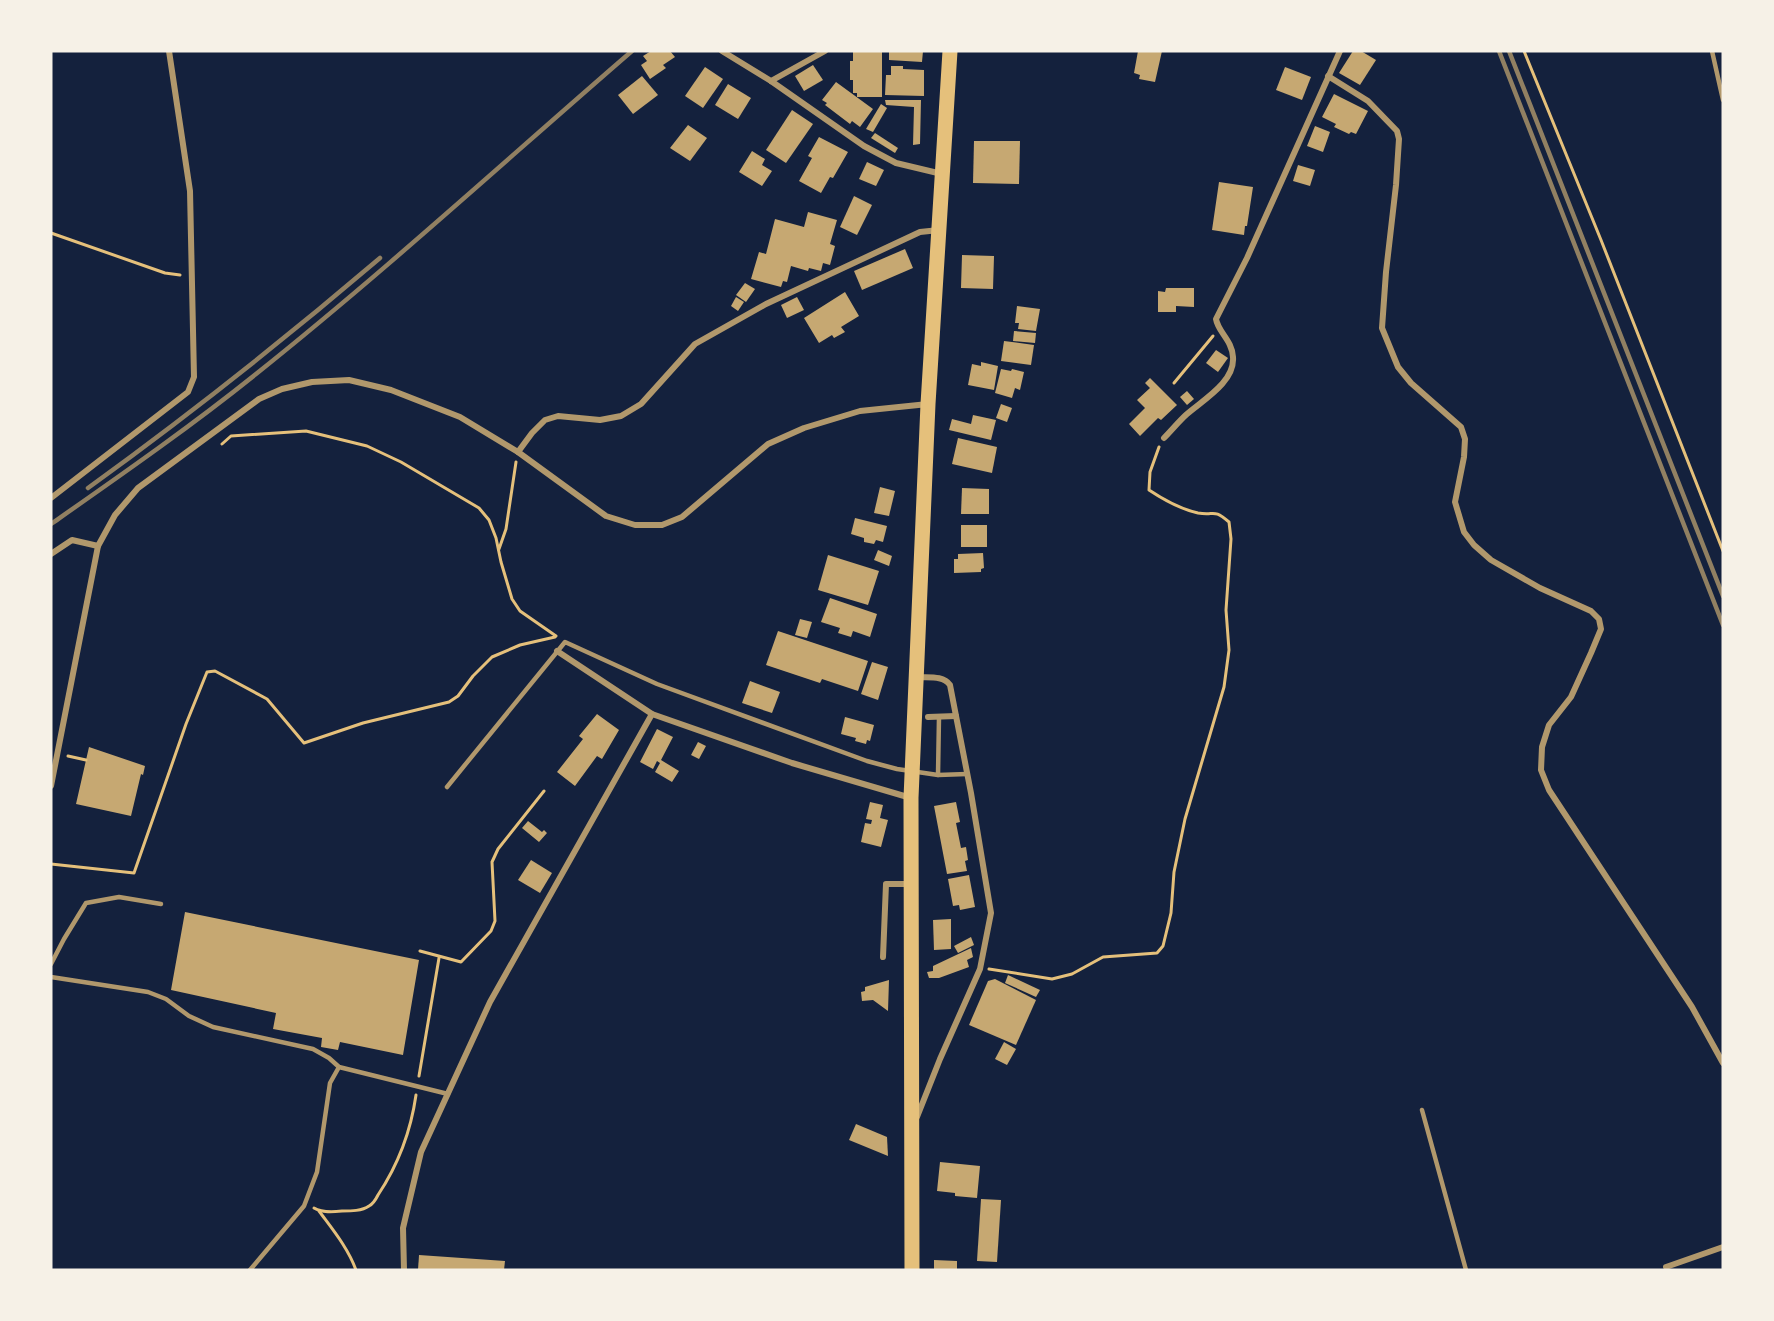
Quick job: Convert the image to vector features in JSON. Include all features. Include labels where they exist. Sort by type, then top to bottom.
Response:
[{"type":"main road","points":[[912,1270],[911,798],[928,404],[950,51]]},
{"type":"street","points":[[51,498],[188,392],[194,377],[190,191],[170,51]]},
{"type":"street","points":[[722,51],[771,81],[864,146],[896,163],[942,174]]},
{"type":"street","points":[[771,81],[825,51]]},
{"type":"street","points":[[1164,438],[1185,416],[1216,390],[1232,367],[1234,359],[1231,345],[1216,319],[1247,258],[1341,51]]},
{"type":"street","points":[[1328,76],[1368,101],[1397,130],[1399,140],[1396,185],[1386,272],[1383,328],[1398,366],[1411,383],[1461,427],[1465,439],[1464,457],[1455,502],[1464,531],[1474,545],[1491,560],[1540,588],[1591,611],[1599,619],[1601,629],[1592,653],[1571,697],[1549,725],[1542,747],[1541,770],[1549,790],[1692,1007],[1723,1063]]},
{"type":"street","points":[[518,452],[545,420],[558,416],[600,420],[621,416],[641,404],[695,344],[776,299],[920,232],[939,230]]},
{"type":"street","points":[[51,786],[98,546],[115,515],[138,488],[259,399],[282,389],[312,382],[349,380],[391,390],[460,417],[518,452],[606,516],[635,525],[662,525],[682,517],[768,444],[804,428],[860,411],[928,404]]},
{"type":"street","points":[[51,554],[72,540],[98,546]]},
{"type":"street","points":[[557,651],[652,714],[792,763],[911,798]]},
{"type":"street","points":[[912,1138],[916,1121],[940,1059],[980,969],[991,913],[950,685],[946,680],[915,677]]},
{"type":"street","points":[[404,1270],[403,1228],[421,1152],[490,1002],[652,714]]},
{"type":"street","points":[[928,717],[956,716]]},
{"type":"street","points":[[883,957],[886,884],[911,884]]},
{"type":"street","points":[[1666,1267],[1723,1247]]},
{"type":"lane","points":[[1712,51],[1723,100]]},
{"type":"lane","points":[[447,787],[565,642],[657,684],[867,761],[897,769],[938,775],[967,774]]},
{"type":"lane","points":[[938,775],[939,717]]},
{"type":"lane","points":[[51,964],[86,903],[119,897],[160,904]]},
{"type":"lane","points":[[51,977],[148,992],[166,999],[189,1016],[213,1028],[314,1049],[339,1067],[448,1094]]},
{"type":"lane","points":[[250,1270],[284,1232],[305,1203],[317,1172],[330,1083],[339,1067]]},
{"type":"lane","points":[[1422,1110],[1466,1270]]},
{"type":"path","points":[[1524,51],[1723,552]]},
{"type":"path","points":[[51,234],[165,273],[192,278]]},
{"type":"path","points":[[1174,383],[1216,333]]},
{"type":"path","points":[[51,864],[134,873],[186,724],[207,672],[215,671],[267,699],[304,743],[363,723],[449,702],[458,696],[473,676],[492,657],[520,645],[557,637],[520,611],[512,599],[489,520],[479,508],[401,462],[367,447],[306,431],[231,436],[222,444]]},
{"type":"path","points":[[980,969],[1052,979],[1072,974],[1103,957],[1157,953],[1163,946],[1171,913],[1174,872],[1185,819],[1224,687],[1229,650],[1226,610],[1231,539],[1229,522],[1217,512],[1199,513],[1166,502],[1149,490],[1150,472],[1157,450],[1164,438]]},
{"type":"path","points":[[499,551],[506,529],[512,474],[518,452]]},
{"type":"path","points":[[57,753],[86,760]]},
{"type":"path","points":[[420,951],[439,958],[461,962],[491,931],[495,921],[492,862],[498,849],[544,791]]},
{"type":"path","points":[[319,1211],[360,1210],[371,1206],[387,1182],[413,1116],[439,958]]},
{"type":"path","points":[[305,1203],[319,1211],[346,1248],[356,1270]]},
{"type":"building","points":[[651,51],[670,51],[675,57],[663,65],[666,68],[650,79],[641,65],[647,61],[643,56]]},
{"type":"building","points":[[853,51],[882,51],[882,97],[857,97],[857,93],[853,93],[850,61],[853,61]]},
{"type":"building","points":[[889,51],[923,51],[922,62],[889,60]]},
{"type":"building","points":[[1138,51],[1162,51],[1155,82],[1139,79],[1140,75],[1134,73]]},
{"type":"building","points":[[1353,51],[1361,51],[1376,60],[1360,85],[1339,73]]},
{"type":"building","points":[[813,65],[823,80],[804,91],[795,76]]},
{"type":"building","points":[[891,66],[924,70],[924,96],[885,95],[886,75],[891,75]]},
{"type":"building","points":[[705,67],[723,79],[703,108],[685,96]]},
{"type":"building","points":[[1285,67],[1311,77],[1302,100],[1276,90]]},
{"type":"building","points":[[642,76],[658,95],[633,114],[618,95]]},
{"type":"building","points":[[836,82],[873,109],[860,127],[852,121],[850,124],[825,105],[827,103],[822,100]]},
{"type":"building","points":[[728,84],[751,98],[738,119],[715,105]]},
{"type":"building","points":[[1334,94],[1368,111],[1356,134],[1351,132],[1349,134],[1334,127],[1336,124],[1322,117]]},
{"type":"building","points":[[885,100],[921,100],[920,144],[913,145],[914,107],[886,105]]},
{"type":"building","points":[[881,104],[887,108],[873,132],[866,129]]},
{"type":"building","points":[[792,110],[813,124],[786,163],[766,150]]},
{"type":"building","points":[[688,125],[707,138],[690,161],[670,148]]},
{"type":"building","points":[[1315,126],[1330,132],[1323,152],[1307,146]]},
{"type":"building","points":[[875,133],[898,148],[895,153],[871,138]]},
{"type":"building","points":[[819,137],[848,152],[821,193],[799,181],[812,158],[808,156]]},
{"type":"building","points":[[974,141],[1020,141],[1019,184],[973,183]]},
{"type":"building","points":[[752,151],[765,159],[762,165],[772,171],[762,186],[739,172]]},
{"type":"building","points":[[867,162],[884,170],[876,186],[859,179]]},
{"type":"building","points":[[1298,165],[1315,170],[1310,186],[1293,181]]},
{"type":"building","points":[[1219,182],[1253,187],[1244,235],[1212,230]]},
{"type":"building","points":[[854,196],[872,205],[857,235],[840,227]]},
{"type":"building","points":[[808,212],[837,220],[830,244],[835,246],[830,265],[823,263],[821,271],[809,268],[808,271],[791,266],[787,282],[783,281],[781,287],[751,279],[759,252],[766,254],[775,219],[804,227]]},
{"type":"building","points":[[905,249],[913,268],[862,290],[854,271]]},
{"type":"building","points":[[962,255],[994,256],[993,289],[961,288]]},
{"type":"building","points":[[745,283],[755,289],[746,302],[736,295]]},
{"type":"building","points":[[1166,288],[1194,288],[1194,307],[1176,306],[1176,312],[1158,312],[1158,291],[1165,292]]},
{"type":"building","points":[[845,292],[859,316],[841,327],[845,332],[834,338],[832,335],[819,343],[804,318]]},
{"type":"building","points":[[736,297],[744,302],[738,311],[731,306]]},
{"type":"building","points":[[797,297],[804,310],[787,318],[781,305]]},
{"type":"building","points":[[1017,306],[1040,309],[1036,331],[1018,329],[1019,323],[1015,323]]},
{"type":"building","points":[[1014,331],[1036,333],[1035,343],[1013,341]]},
{"type":"building","points":[[1004,341],[1034,345],[1031,365],[1001,361]]},
{"type":"building","points":[[1216,350],[1228,358],[1218,372],[1206,363]]},
{"type":"building","points":[[981,362],[998,366],[994,390],[968,385],[972,364],[981,366]]},
{"type":"building","points":[[1001,369],[1024,372],[1020,390],[1015,388],[1012,398],[995,393]]},
{"type":"building","points":[[1150,378],[1177,405],[1161,420],[1158,418],[1140,436],[1129,424],[1145,408],[1137,400],[1150,388],[1145,383]]},
{"type":"building","points":[[1187,391],[1194,399],[1187,405],[1180,397]]},
{"type":"building","points":[[1001,404],[1012,408],[1007,422],[996,418]]},
{"type":"building","points":[[973,415],[996,420],[991,440],[949,430],[952,419],[971,424]]},
{"type":"building","points":[[958,438],[997,447],[992,473],[952,464]]},
{"type":"building","points":[[880,487],[895,491],[889,516],[874,513]]},
{"type":"building","points":[[962,488],[989,489],[989,514],[961,514]]},
{"type":"building","points":[[855,518],[887,526],[883,542],[876,540],[874,544],[864,542],[864,538],[851,534]]},
{"type":"building","points":[[961,525],[987,525],[987,547],[961,547]]},
{"type":"building","points":[[878,550],[892,556],[889,566],[874,560]]},
{"type":"building","points":[[983,553],[984,568],[981,572],[954,573],[954,559],[958,559],[958,554]]},
{"type":"building","points":[[828,555],[879,571],[868,605],[818,590]]},
{"type":"building","points":[[830,598],[877,614],[870,637],[853,631],[851,637],[838,633],[840,628],[821,622]]},
{"type":"building","points":[[800,619],[812,622],[807,638],[795,635]]},
{"type":"building","points":[[778,631],[868,661],[858,691],[822,679],[820,683],[766,665]]},
{"type":"building","points":[[872,662],[888,667],[878,700],[861,694]]},
{"type":"building","points":[[750,681],[780,692],[772,713],[742,703]]},
{"type":"building","points":[[597,714],[619,730],[602,759],[597,756],[575,786],[557,772],[583,739],[579,736]]},
{"type":"building","points":[[845,717],[874,725],[870,741],[867,740],[866,744],[855,741],[856,738],[841,734]]},
{"type":"building","points":[[657,729],[673,737],[661,760],[679,771],[672,782],[655,772],[660,763],[657,761],[653,769],[640,762]]},
{"type":"building","points":[[698,742],[706,746],[699,759],[691,755]]},
{"type":"building","points":[[89,747],[145,766],[131,816],[76,804]]},
{"type":"building","points":[[870,802],[883,805],[880,818],[888,820],[881,847],[861,842],[865,823],[871,824],[872,820],[866,819]]},
{"type":"building","points":[[956,802],[960,822],[956,823],[961,848],[966,847],[967,871],[947,874],[934,806]]},
{"type":"building","points":[[528,821],[542,832],[544,830],[547,833],[539,842],[522,828]]},
{"type":"building","points":[[531,860],[552,873],[540,893],[518,880]]},
{"type":"building","points":[[969,875],[975,907],[960,910],[959,905],[953,906],[948,879]]},
{"type":"building","points":[[185,912],[419,960],[403,1055],[340,1042],[338,1050],[321,1047],[322,1038],[273,1029],[276,1013],[171,990]]},
{"type":"building","points":[[951,919],[951,949],[934,950],[933,920]]},
{"type":"building","points":[[971,937],[974,945],[958,953],[954,946]]},
{"type":"building","points":[[971,948],[973,957],[967,960],[969,967],[939,978],[929,978],[927,972],[933,971],[933,966]]},
{"type":"building","points":[[1008,975],[1040,990],[1036,997],[1005,983]]},
{"type":"building","points":[[995,979],[1036,1000],[1016,1045],[969,1025],[988,981]]},
{"type":"building","points":[[889,980],[888,1011],[873,1000],[862,1001],[861,992],[865,991],[865,987]]},
{"type":"building","points":[[1004,1042],[1016,1049],[1007,1065],[995,1059]]},
{"type":"building","points":[[856,1124],[887,1137],[888,1156],[849,1140]]},
{"type":"building","points":[[940,1162],[980,1166],[977,1198],[955,1196],[955,1193],[937,1191]]},
{"type":"building","points":[[981,1199],[1001,1200],[997,1262],[977,1261]]},
{"type":"building","points":[[419,1255],[505,1261],[504,1270],[418,1270]]},
{"type":"building","points":[[934,1260],[957,1261],[957,1270],[934,1270]]},
{"type":"railway","points":[[51,524],[206,413],[304,335],[632,51]]},
{"type":"railway","points":[[1499,51],[1723,625]]},
{"type":"railway","points":[[1509,51],[1723,596]]},
{"type":"railway","points":[[88,488],[236,376],[380,258]]}]
